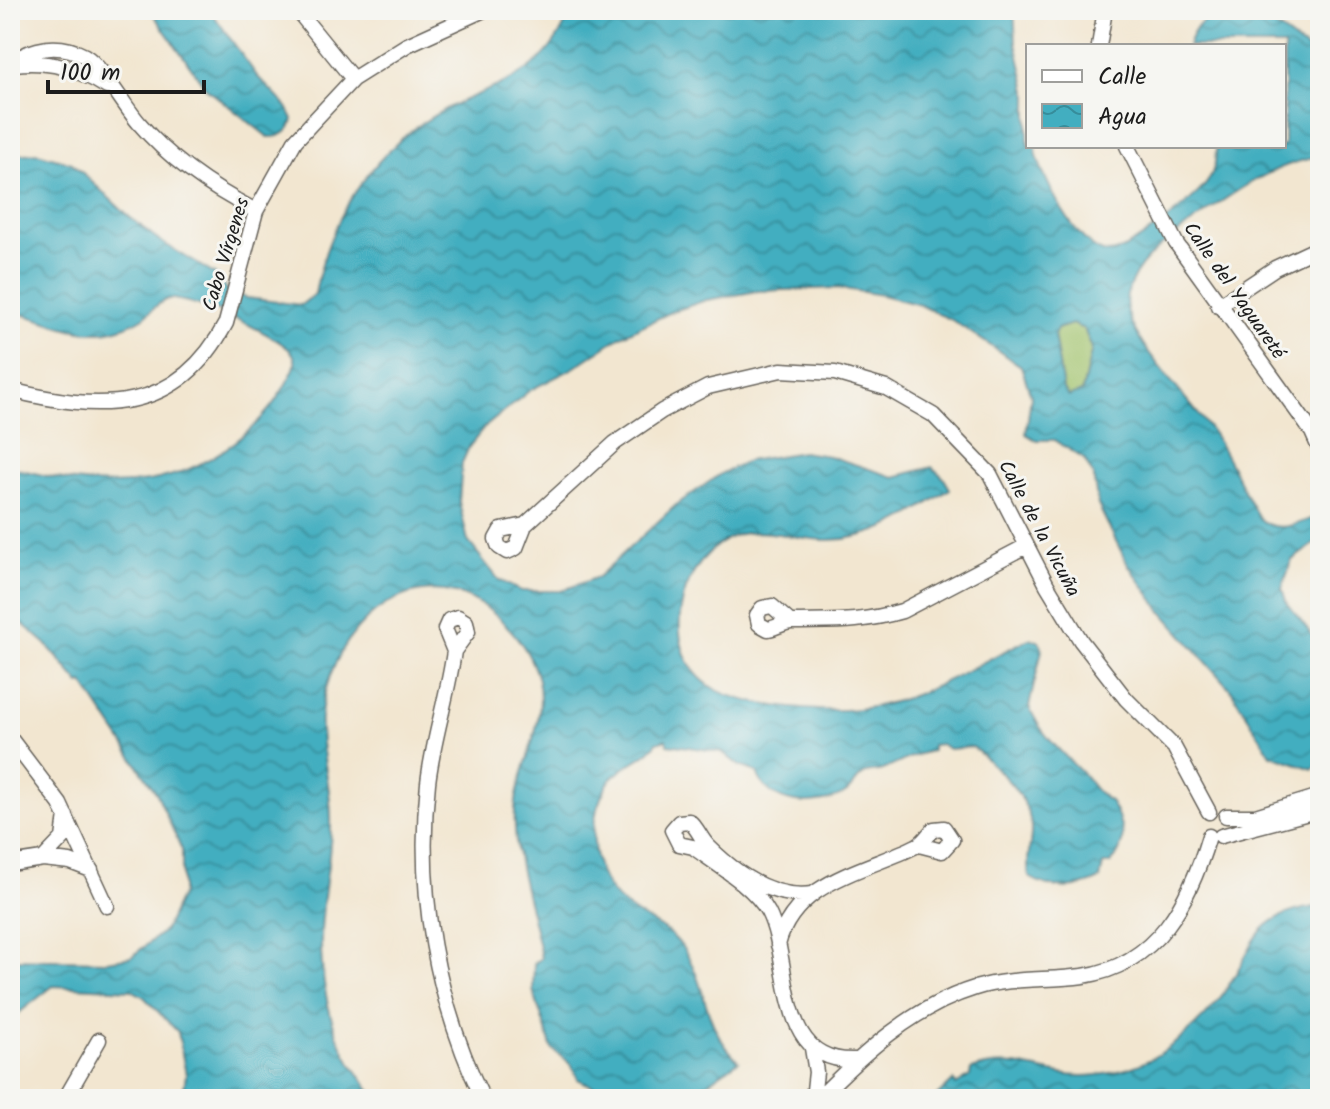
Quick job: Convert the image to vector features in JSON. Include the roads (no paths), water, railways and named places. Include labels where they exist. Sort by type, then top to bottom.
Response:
[{"type":"street","points":[[297,10],[353,79]]},
{"type":"street","name":"Cabo Vírgenes","points":[[10,390],[87,405],[118,404],[139,398],[190,370],[217,339],[226,323],[256,211],[295,141],[353,79],[407,45],[484,10]]},
{"type":"street","points":[[1099,44],[1105,10]]},
{"type":"street","points":[[10,64],[51,63],[69,67],[111,89],[172,156],[215,189],[256,211]]},
{"type":"street","name":"Calle del Yaguareté","points":[[1128,148],[1176,243],[1218,306],[1316,430],[1320,450]]},
{"type":"street","points":[[1218,306],[1275,268],[1320,247]]},
{"type":"street","name":"Calle de la Vicuña","points":[[525,525],[615,443],[684,398],[708,387],[756,373],[809,370],[886,388],[933,415],[963,442],[990,474],[1006,499],[1026,546],[1081,641],[1126,699],[1174,747],[1209,812]]},
{"type":"street","points":[[790,622],[840,623],[902,611],[1026,546]]},
{"type":"street","points":[[454,651],[428,784],[426,888],[438,971],[448,1008],[483,1099]]},
{"type":"street","points":[[10,738],[41,775],[66,815],[107,906]]},
{"type":"street","points":[[1215,836],[1202,826],[1209,812],[1220,811],[1226,816],[1255,816],[1285,810],[1320,796]]},
{"type":"street","points":[[1215,836],[1320,810]]},
{"type":"street","points":[[43,859],[63,838],[66,815]]},
{"type":"street","points":[[815,1099],[856,1060],[907,1023],[953,996],[1027,977],[1094,974],[1139,953],[1169,927],[1180,911],[1215,836],[1228,827],[1226,816]]},
{"type":"street","points":[[813,894],[774,892],[697,842],[766,908],[792,1009],[812,1048],[816,1072],[815,1099]]},
{"type":"street","points":[[777,947],[790,917],[813,894],[856,869],[919,845]]},
{"type":"street","points":[[10,864],[43,859],[70,862],[91,870]]},
{"type":"street","points":[[766,908],[774,892]]},
{"type":"street","points":[[65,1099],[99,1040]]},
{"type":"street","points":[[812,1048],[832,1059],[856,1060]]},
{"type":"water","points":[[150,10],[210,10],[257,76],[287,107],[293,119],[287,131],[268,137],[206,88]]},
{"type":"water","points":[[571,10],[1014,10],[1016,43],[1026,86],[1026,148],[1036,148],[1052,191],[1073,226],[1097,249],[1109,253],[1146,235],[1202,189],[1214,169],[1216,148],[1286,148],[1286,44],[1189,44],[1201,23],[1215,15],[1245,13],[1271,24],[1320,58],[1320,157],[1270,172],[1239,190],[1165,243],[1145,261],[1131,283],[1127,310],[1145,346],[1212,432],[1259,518],[1281,527],[1320,516],[1320,540],[1292,560],[1282,588],[1286,601],[1320,645],[1320,762],[1313,769],[1271,755],[1231,690],[1163,613],[1127,563],[1098,505],[1093,475],[1084,459],[1054,440],[1036,440],[1026,434],[1031,396],[1021,366],[952,320],[920,305],[882,295],[838,288],[758,291],[706,300],[671,312],[621,336],[572,369],[530,390],[485,427],[469,447],[462,463],[459,502],[468,541],[499,580],[521,591],[561,591],[598,577],[676,505],[722,473],[747,461],[802,452],[829,456],[894,477],[932,467],[950,489],[878,530],[846,539],[817,540],[751,533],[727,539],[710,552],[696,569],[686,589],[680,633],[685,654],[696,673],[713,688],[726,694],[777,706],[844,710],[869,708],[917,694],[1029,639],[1039,641],[1042,650],[1029,706],[1053,743],[1098,793],[1110,801],[1122,833],[1116,856],[1110,864],[1103,864],[1100,879],[1082,886],[1055,887],[1029,877],[1031,828],[1025,804],[1010,783],[973,747],[948,749],[941,744],[932,745],[932,751],[863,775],[844,794],[807,803],[794,802],[771,792],[757,772],[740,766],[722,752],[668,744],[666,739],[657,742],[607,785],[596,815],[594,848],[597,863],[603,878],[623,904],[669,933],[682,947],[697,976],[718,1034],[739,1061],[692,1093],[667,1099],[630,1099],[596,1088],[578,1079],[571,1064],[552,1049],[533,990],[534,964],[541,958],[520,866],[515,810],[539,713],[540,696],[535,671],[524,647],[513,633],[478,603],[455,593],[431,590],[408,594],[367,619],[350,638],[336,662],[322,704],[322,740],[331,816],[321,926],[322,969],[336,1032],[344,1051],[376,1099],[182,1099],[186,1075],[178,1032],[144,997],[132,990],[53,986],[10,1020],[10,959],[107,961],[131,957],[165,930],[182,893],[182,850],[157,794],[83,683],[80,684],[46,644],[10,613],[10,467],[61,479],[113,484],[148,481],[189,469],[228,447],[262,417],[291,375],[295,358],[280,343],[248,324],[216,310],[172,299],[165,300],[144,317],[126,326],[99,332],[72,329],[10,311],[10,155],[38,153],[72,163],[127,215],[160,241],[219,277],[228,291],[247,298],[301,305],[315,294],[331,238],[359,186],[377,163],[421,124],[520,74],[549,50]],"holes":[[[1072,324],[1084,329],[1092,348],[1082,392],[1069,396],[1063,389],[1054,335],[1057,329]]]},
{"type":"water","points":[[1320,906],[1320,1099],[934,1099],[953,1081],[956,1085],[970,1076],[971,1070],[982,1066],[1016,1065],[1086,1076],[1112,1072],[1150,1059],[1178,1041],[1210,1011],[1267,925],[1279,917]]}]
